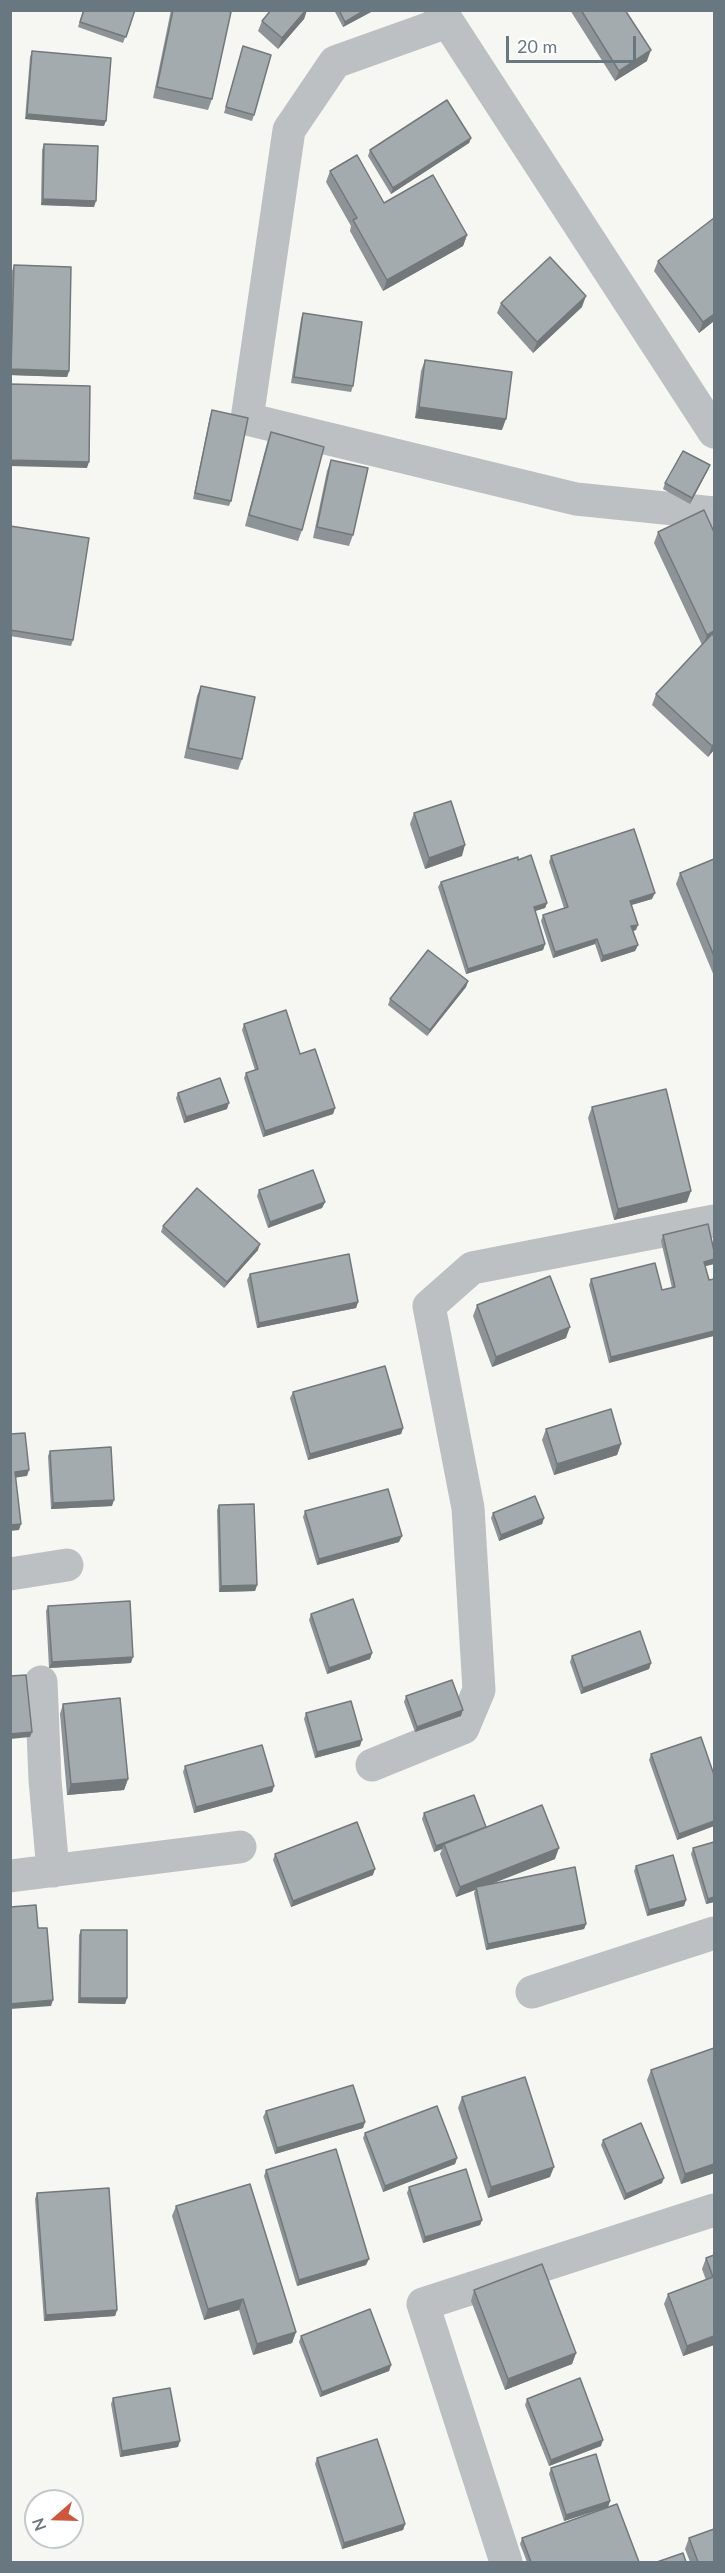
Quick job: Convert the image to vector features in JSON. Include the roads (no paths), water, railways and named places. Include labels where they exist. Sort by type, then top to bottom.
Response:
[{"type":"street","points":[[714,432],[444,16],[335,62],[289,130],[247,420],[576,499],[714,513]]},
{"type":"street","points":[[372,1765],[464,1728],[478,1690],[468,1508],[429,1306],[472,1268],[714,1221]]},
{"type":"street","points":[[10,1574],[67,1565]]},
{"type":"street","points":[[41,1682],[45,1780],[53,1870]]},
{"type":"street","points":[[10,1876],[240,1847]]},
{"type":"street","points":[[532,1992],[714,1933]]},
{"type":"street","points":[[506,2562],[423,2304],[714,2210]]}]
